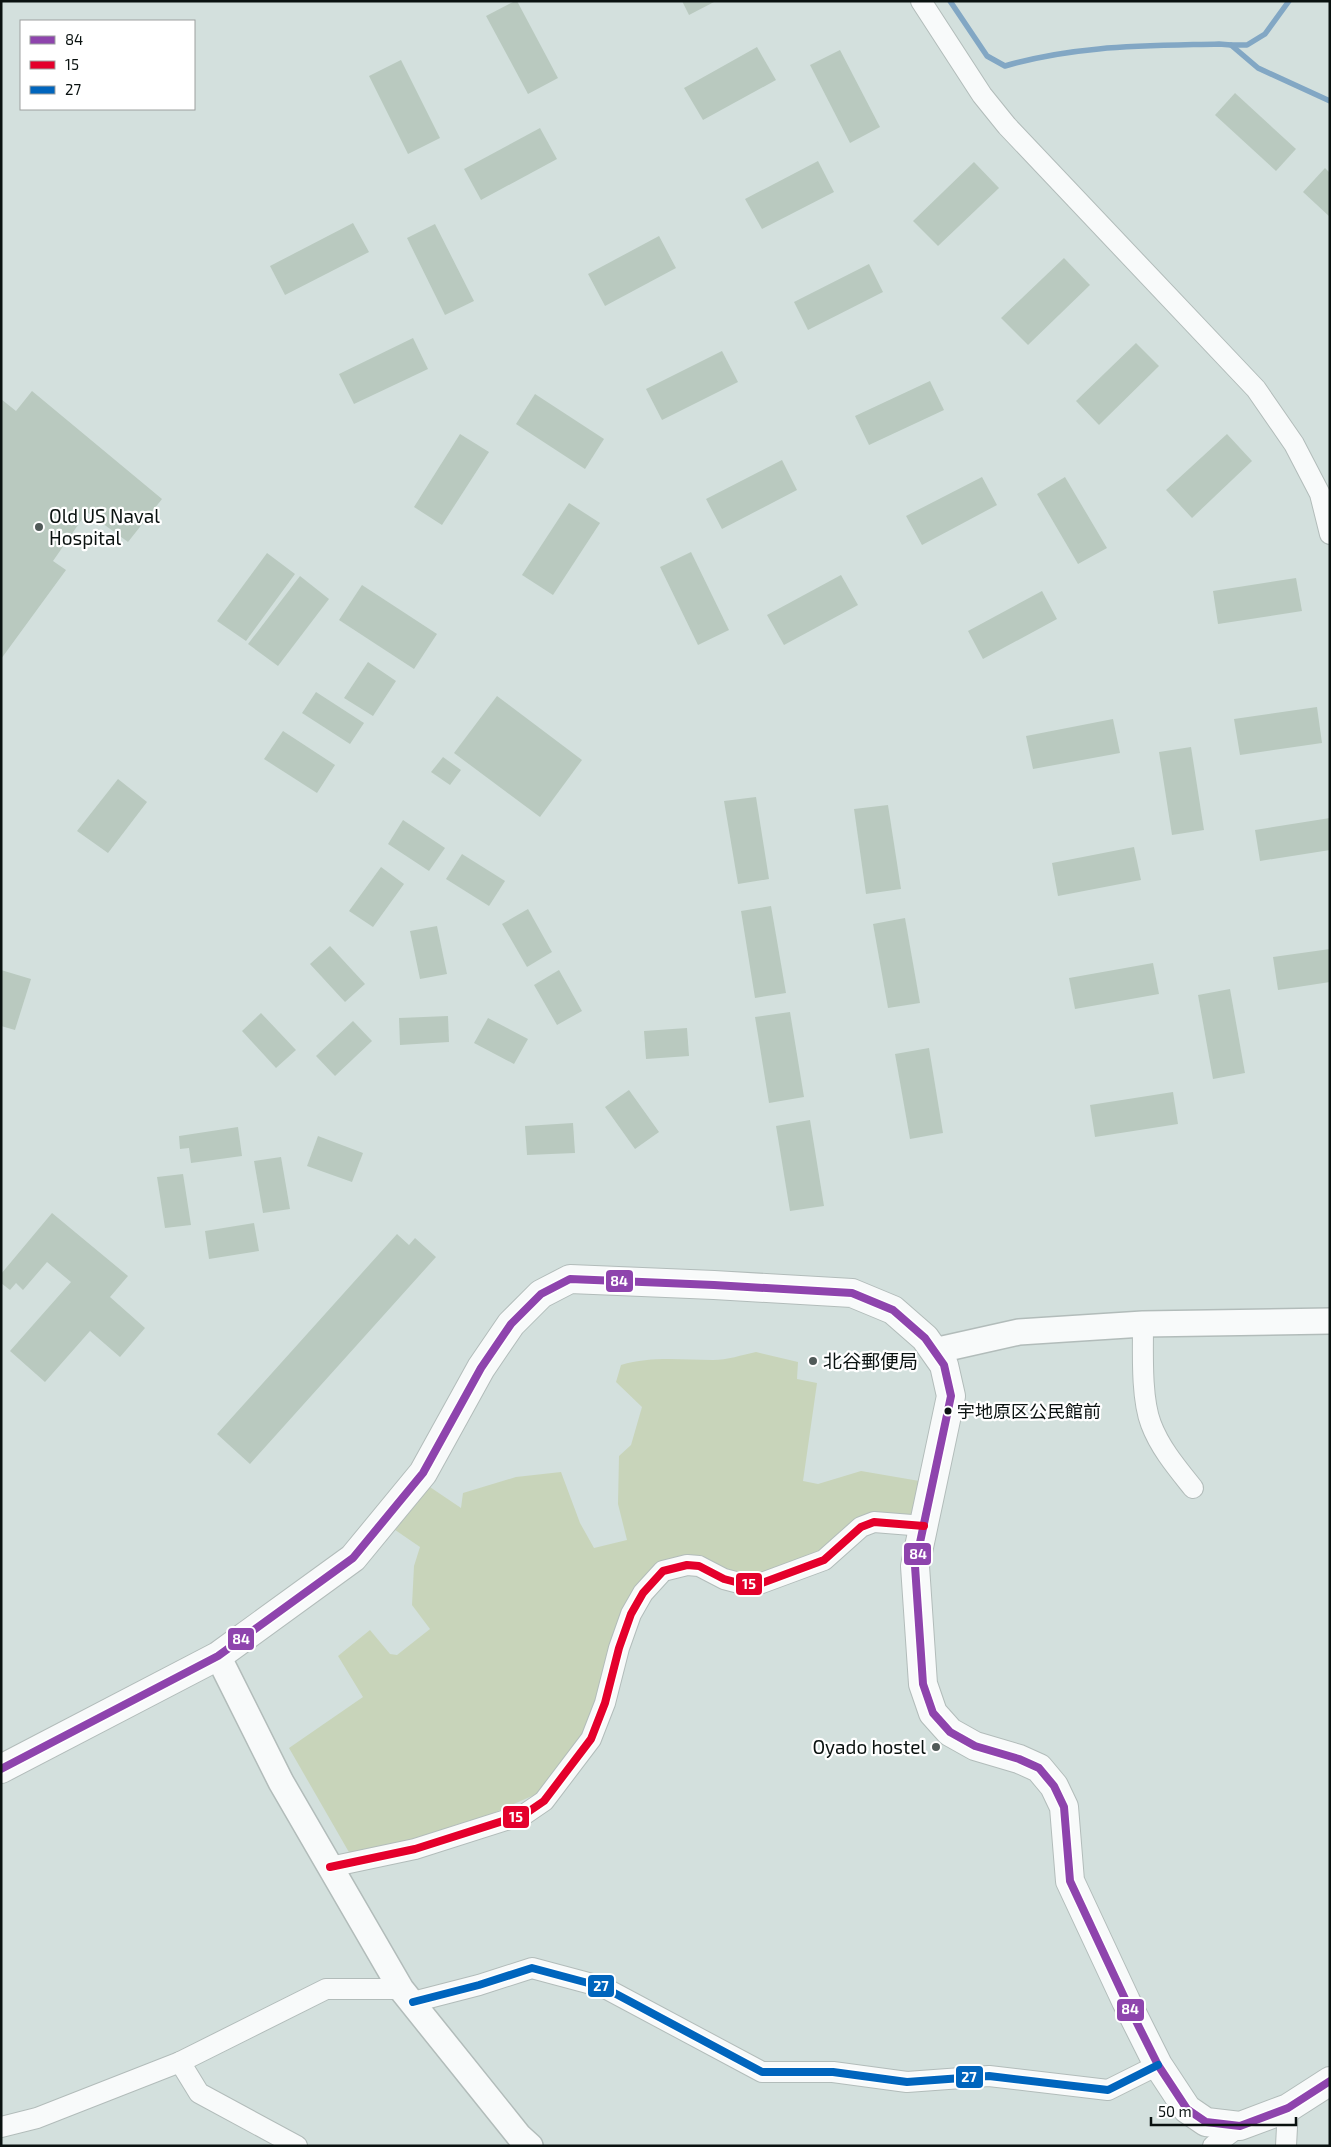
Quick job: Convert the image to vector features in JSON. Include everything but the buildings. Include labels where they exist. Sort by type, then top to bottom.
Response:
[{"type":"main road","points":[[1,1769],[218,1656],[353,1558],[423,1473],[481,1368],[511,1324],[541,1294],[570,1279],[852,1293],[893,1310],[925,1338],[944,1365],[951,1396],[915,1566],[923,1684],[933,1713],[950,1732],[975,1746],[1019,1759],[1039,1768],[1054,1786],[1064,1807],[1070,1880],[1158,2065],[1187,2109],[1206,2122],[1240,2126],[1288,2108],[1330,2080]]},
{"type":"street","points":[[921,1],[982,95],[1007,126],[1256,389],[1294,444],[1320,494],[1330,534]]},
{"type":"street","points":[[934,1351],[1019,1332],[1143,1324],[1330,1321]]},
{"type":"street","points":[[1143,1324],[1143,1380],[1150,1423],[1164,1451],[1193,1488]]},
{"type":"street","points":[[330,1867],[416,1849],[525,1814],[544,1801],[590,1739],[606,1704],[619,1648],[631,1614],[643,1593],[664,1571],[687,1565],[699,1566],[724,1579],[743,1584],[759,1584],[824,1560],[860,1527],[874,1522],[924,1526]]},
{"type":"street","points":[[218,1656],[281,1782],[407,1995],[519,2136],[530,2146]]},
{"type":"street","points":[[1,2127],[38,2118],[180,2062],[326,1988],[407,1995],[479,1985],[532,1968],[603,1987],[762,2072],[833,2072],[906,2082],[989,2076],[1108,2090],[1158,2065]]},
{"type":"street","points":[[180,2062],[199,2093],[297,2146]]},
{"type":"street","points":[[1286,2146],[1288,2108]]},
{"type":"street","points":[[1213,2146],[1240,2126]]},
{"type":"green space","points":[[756,1352],[798,1362],[797,1379],[817,1383],[803,1481],[818,1484],[861,1471],[931,1483],[923,1526],[880,1521],[768,1580],[689,1565],[645,1589],[600,1715],[539,1793],[482,1818],[455,1825],[413,1841],[350,1854],[289,1748],[363,1697],[338,1656],[370,1630],[390,1654],[397,1655],[430,1629],[412,1605],[414,1566],[420,1547],[385,1523],[421,1481],[461,1508],[463,1493],[516,1477],[561,1472],[580,1523],[594,1548],[627,1540],[618,1504],[619,1456],[631,1445],[642,1407],[616,1382],[621,1365],[655,1359],[718,1360]]},
{"type":"waterway","points":[[950,1],[987,56],[1005,66],[1032,59],[1085,50],[1138,46],[1231,45],[1258,68],[1330,101]]},
{"type":"waterway","points":[[1231,45],[1247,45],[1265,34],[1289,1]]},
{"type":"transit line","name":"84","points":[[1,1769],[218,1656],[353,1558],[423,1473],[481,1368],[511,1324],[541,1294],[570,1279],[852,1293],[893,1310],[925,1338],[944,1365],[951,1396],[915,1566],[923,1684],[933,1713],[950,1732],[975,1746],[1019,1759],[1039,1768],[1054,1786],[1064,1807],[1070,1881],[1158,2065],[1187,2109],[1206,2122],[1240,2126],[1288,2108],[1330,2081]]},
{"type":"transit line","name":"15","points":[[330,1867],[415,1849],[525,1814],[544,1801],[591,1739],[605,1703],[619,1648],[631,1614],[643,1593],[663,1571],[687,1565],[699,1566],[724,1579],[743,1584],[759,1584],[824,1560],[861,1527],[874,1522],[924,1526]]},
{"type":"transit line","name":"27","points":[[413,2002],[479,1985],[532,1968],[603,1987],[762,2072],[833,2072],[907,2082],[989,2076],[1108,2090],[1158,2065]]},
{"type":"place","name":"Old US Naval Hospital","points":[[39,527]]},
{"type":"place","name":"北谷郵便局","points":[[813,1361]]},
{"type":"place","name":"宇地原区公民館前","points":[[948,1411]]},
{"type":"place","name":"Oyado hostel","points":[[936,1747]]}]
